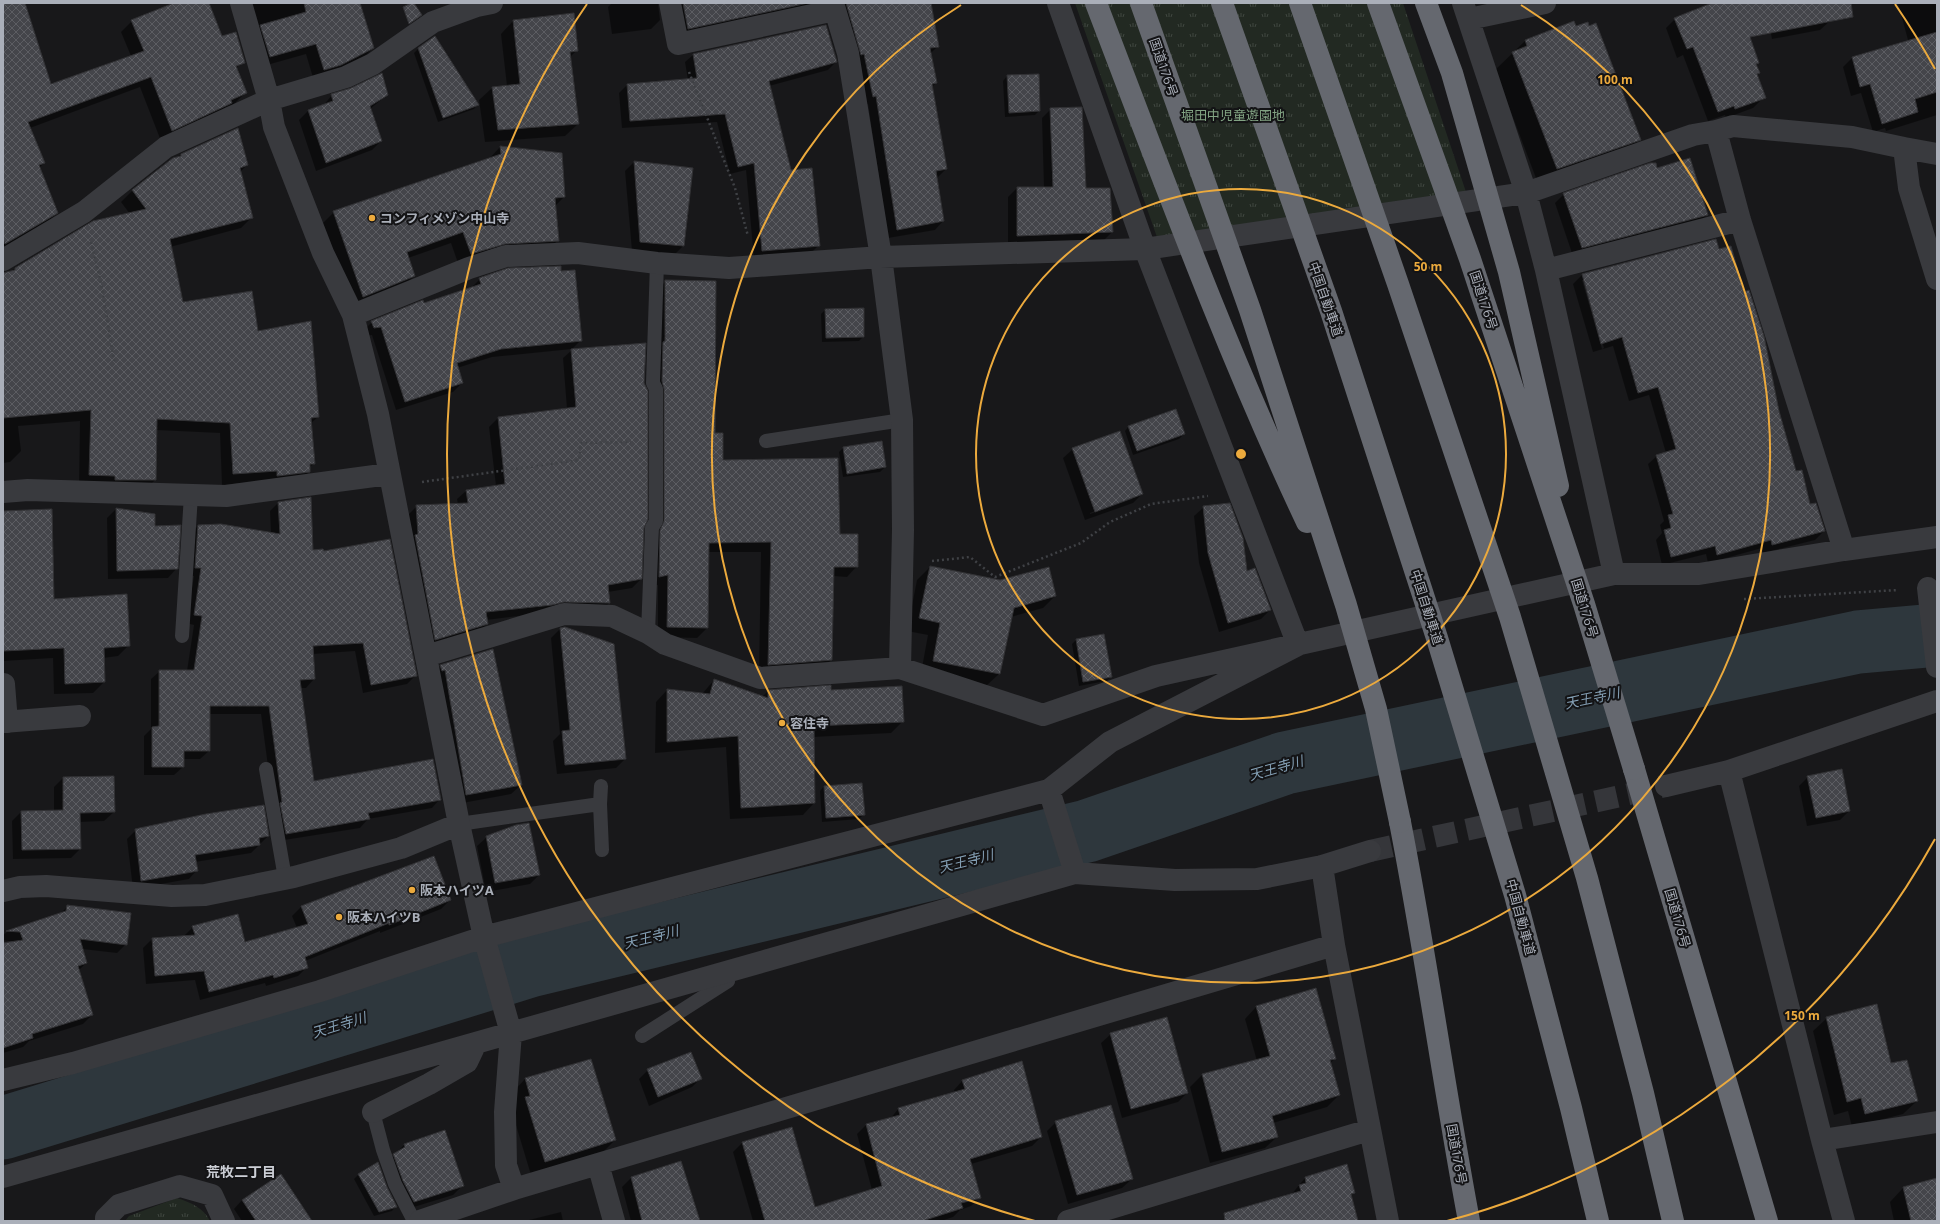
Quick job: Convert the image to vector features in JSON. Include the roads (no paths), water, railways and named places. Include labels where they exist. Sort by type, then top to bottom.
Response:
[{"type":"highway","points":[[1096,3],[1216,317],[1276,456],[1346,605]]},
{"type":"highway","name":"国道176号","points":[[1141,3],[1250,310],[1346,605],[1376,709],[1419,920],[1453,1135],[1469,1221]]},
{"type":"highway","name":"中国自動車道","points":[[1222,3],[1331,310],[1437,638],[1515,895],[1571,1108],[1598,1221]]},
{"type":"highway","points":[[1300,3],[1396,277],[1510,617],[1587,878],[1643,1093],[1673,1221]]},
{"type":"highway","name":"国道176号","points":[[1378,3],[1470,258],[1584,604],[1767,1221]]},
{"type":"highway","points":[[1426,3],[1452,73],[1509,272],[1584,604]]},
{"type":"street","points":[[241,3],[269,100],[274,126],[323,253],[353,315],[378,414],[459,824],[484,937],[511,1033],[504,1112],[506,1165],[514,1189]]},
{"type":"street","points":[[3,260],[84,212],[166,147],[269,100],[346,77],[373,64],[433,22],[476,6],[492,3]]},
{"type":"street","points":[[670,3],[678,44],[834,6],[848,53],[881,257],[902,420],[900,668]]},
{"type":"street","points":[[1058,3],[1144,249],[1298,644]]},
{"type":"street","points":[[1545,3],[1466,11],[1526,193],[1546,270],[1614,574]]},
{"type":"street","points":[[353,315],[469,268],[506,256],[578,253],[657,263],[728,268],[881,257],[1144,249],[1526,193],[1693,134],[1716,131],[1733,126],[1852,137],[1937,154]]},
{"type":"street","points":[[1716,131],[1740,220],[1844,550]]},
{"type":"street","points":[[1904,148],[1909,188],[1937,279]]},
{"type":"street","points":[[1546,270],[1740,220]]},
{"type":"street","points":[[3,492],[28,490],[226,496],[390,480]]},
{"type":"street","points":[[426,656],[564,614],[612,616],[648,633],[665,644],[760,678],[900,668],[1043,715],[1156,676],[1614,574],[1699,574],[1844,550],[1937,537]]},
{"type":"street","points":[[1928,594],[1937,666]]},
{"type":"street","points":[[3,1080],[73,1063],[320,991],[484,937],[1052,798],[1110,742],[1298,644]]},
{"type":"street","points":[[4,684],[5,722],[80,716]]},
{"type":"street","points":[[1666,786],[1729,771],[1937,701]]},
{"type":"street","points":[[1729,771],[1822,1140],[1844,1221]]},
{"type":"street","points":[[1052,798],[1075,873]]},
{"type":"street","points":[[3,891],[20,887],[46,886],[172,896],[205,895],[230,891],[285,878],[401,848],[459,824]]},
{"type":"street","points":[[3,1177],[1075,873],[1175,880],[1257,879],[1322,866],[1370,852]]},
{"type":"street","points":[[1322,866],[1334,945],[1388,1221]]},
{"type":"street","points":[[420,1221],[514,1189],[1334,945]]},
{"type":"street","points":[[373,1112],[429,1084],[467,1062],[476,1043]]},
{"type":"street","points":[[1822,1140],[1937,1122]]},
{"type":"street","points":[[1068,1221],[1369,1130]]},
{"type":"street","points":[[598,1164],[614,1221]]},
{"type":"street","points":[[106,1221],[106,1218],[119,1205],[180,1186],[212,1195],[224,1221]]},
{"type":"lane","points":[[648,633],[652,528],[656,521],[656,390],[653,383],[657,263]]},
{"type":"lane","points":[[766,441],[902,420]]},
{"type":"lane","points":[[182,636],[191,495]]},
{"type":"lane","points":[[266,769],[285,878]]},
{"type":"lane","points":[[601,786],[600,804],[602,850]]},
{"type":"lane","points":[[459,824],[600,804]]},
{"type":"lane","points":[[642,1036],[728,981],[726,972]]},
{"type":"lane","points":[[373,1112],[383,1150],[395,1184],[414,1221]]},
{"type":"waterway","name":"天王寺川","points":[[3,1128],[530,966],[1087,831],[1285,763],[1858,642],[1937,635]]},
{"type":"tunnel","points":[[1370,851],[1666,786]]},
{"type":"place","name":"コンフィメゾン中山寺","points":[[372,218]]},
{"type":"place","name":"容住寺","points":[[782,723]]},
{"type":"place","name":"阪本ハイツA","points":[[412,890]]},
{"type":"place","name":"阪本ハイツB","points":[[339,917]]},
{"type":"district","name":"荒牧二丁目","points":[[241,1172]]},
{"type":"park label","name":"堀田中児童遊園地","points":[[1233,115]]}]
